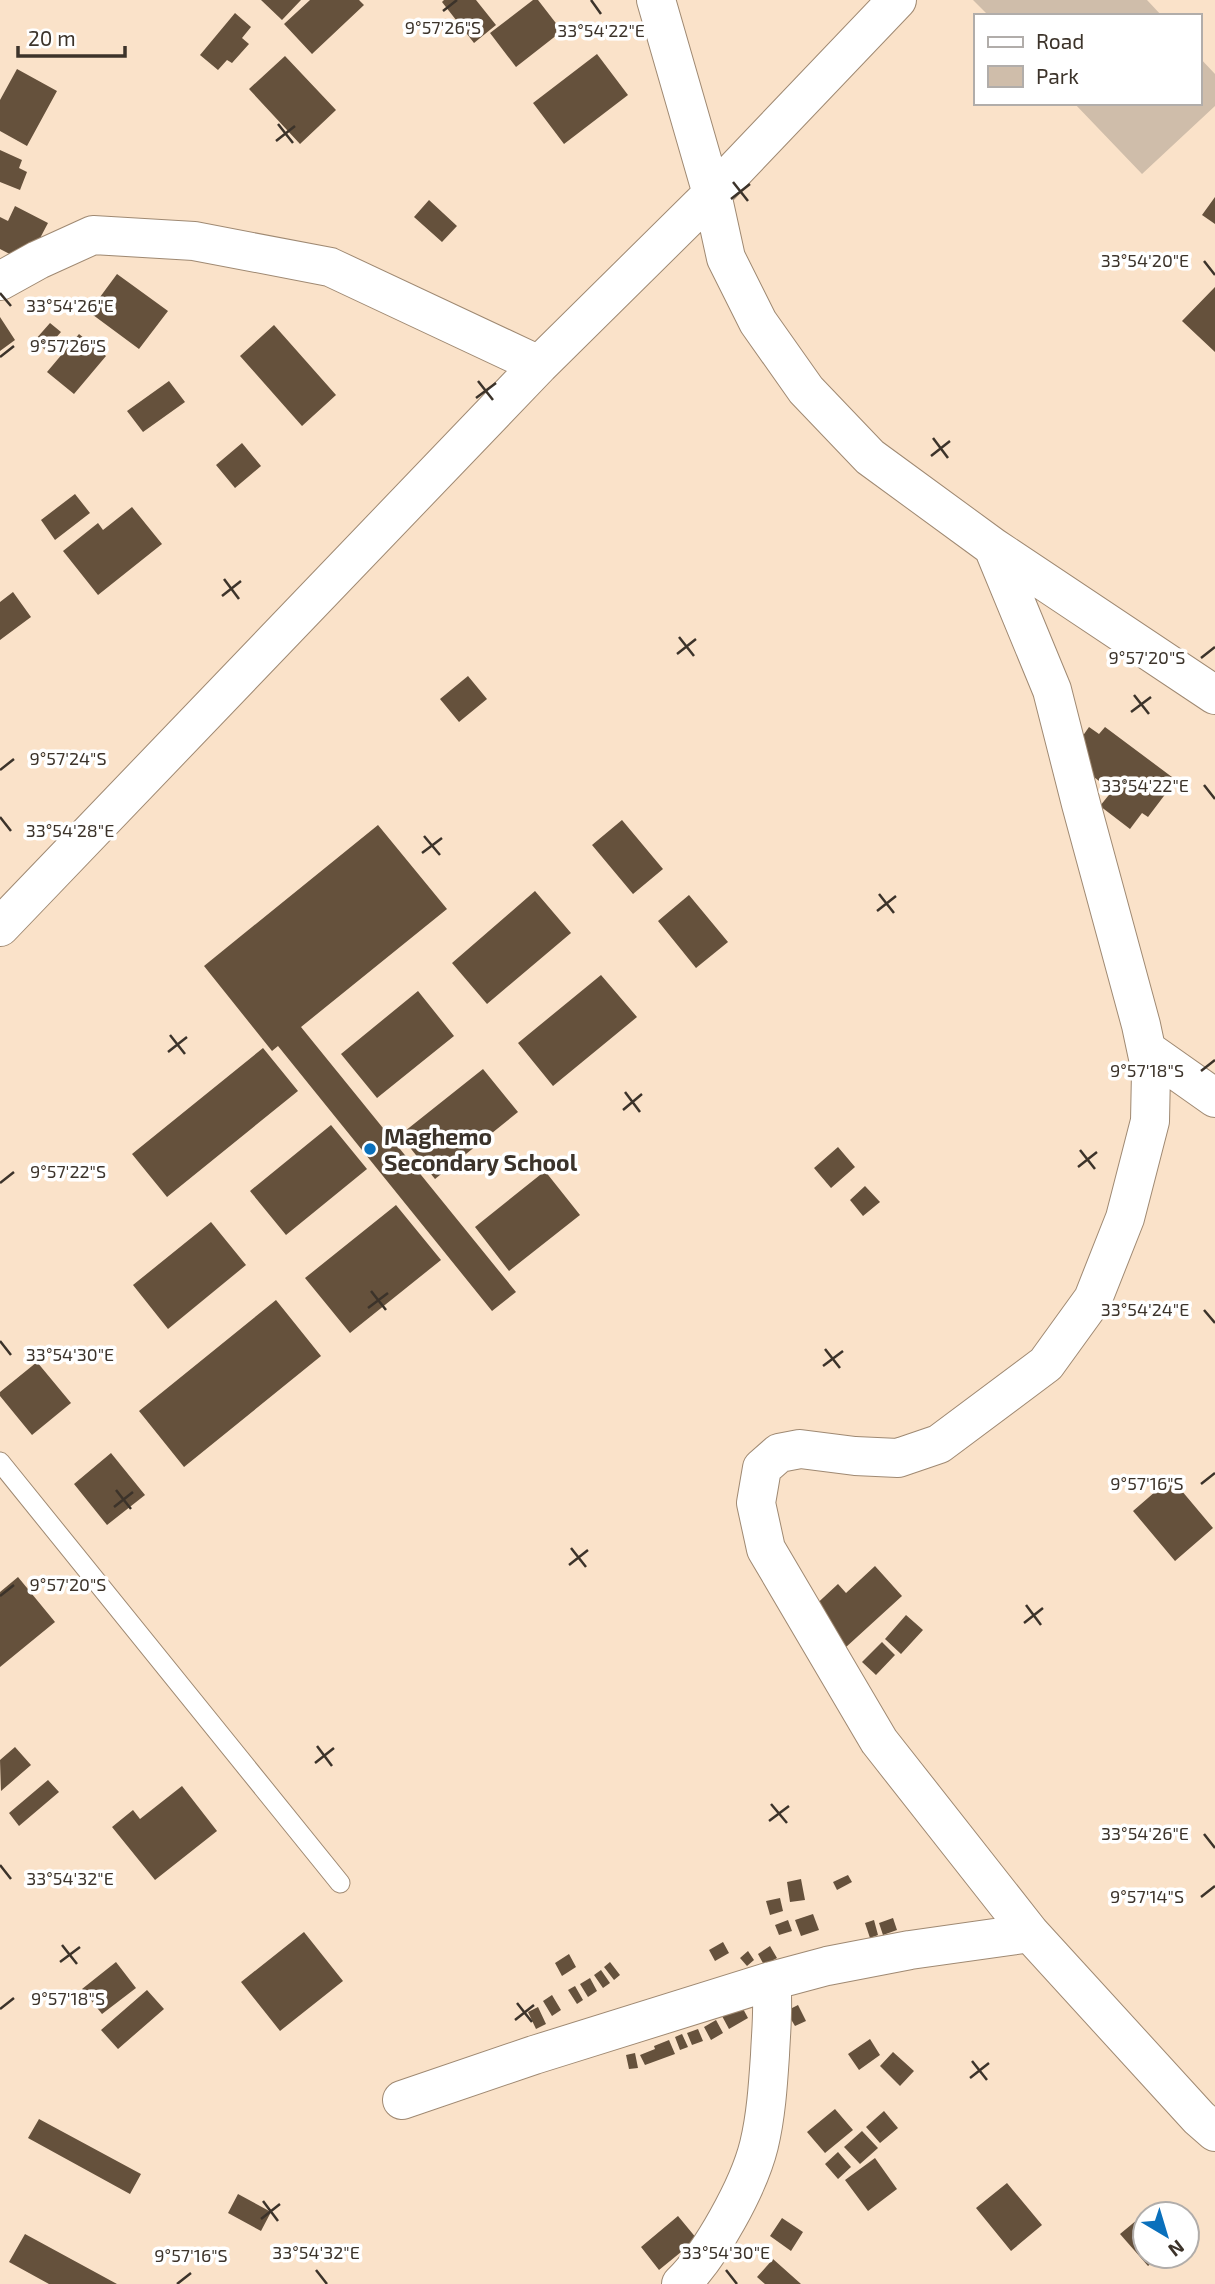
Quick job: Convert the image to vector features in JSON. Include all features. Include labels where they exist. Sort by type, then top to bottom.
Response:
[{"type":"street","points":[[656,0],[712,194],[726,258],[758,322],[806,390],[870,457],[993,547],[1215,695]]},
{"type":"street","points":[[0,927],[539,365],[712,194],[897,0]]},
{"type":"street","points":[[0,281],[93,235],[194,241],[330,267],[539,365]]},
{"type":"street","points":[[993,547],[1052,690],[1147,1050],[1151,1072],[1150,1121],[1125,1218],[1093,1299],[1046,1364],[939,1444],[898,1458],[855,1457],[800,1449],[779,1453],[762,1468],[756,1503],[766,1549],[879,1741],[1030,1933],[1199,2118],[1215,2132]]},
{"type":"street","points":[[1147,1050],[1215,1098]]},
{"type":"street","points":[[402,2100],[534,2055],[827,1966],[910,1950],[1030,1933]]},
{"type":"street","points":[[686,2281],[735,2206],[759,2147],[767,2091],[773,2001],[771,1981]]},
{"type":"lane","points":[[0,1462],[341,1883]]},
{"type":"green space","points":[[973,0],[1147,0],[1160,14],[987,14]]},
{"type":"green space","points":[[1201,59],[1215,74],[1215,106],[1142,174],[1076,105],[1201,105]]},
{"type":"building","points":[[261,0],[301,0],[282,20]]},
{"type":"building","points":[[310,0],[359,0],[364,5],[312,54],[284,24]]},
{"type":"building","points":[[476,0],[496,25],[474,43],[442,2]]},
{"type":"building","points":[[533,0],[538,0],[562,31],[516,67],[490,33]]},
{"type":"building","points":[[235,13],[251,27],[242,38],[249,44],[232,63],[227,60],[218,70],[200,55]]},
{"type":"building","points":[[597,54],[628,95],[564,144],[533,103]]},
{"type":"building","points":[[285,56],[336,110],[300,144],[249,89]]},
{"type":"building","points":[[17,69],[57,91],[27,146],[0,131],[0,100]]},
{"type":"building","points":[[0,150],[22,160],[19,168],[27,172],[20,190],[0,182]]},
{"type":"building","points":[[1215,197],[1215,224],[1202,215]]},
{"type":"building","points":[[429,200],[457,226],[442,242],[414,217]]},
{"type":"building","points":[[15,206],[48,223],[27,263],[0,249],[0,217],[8,221]]},
{"type":"building","points":[[117,274],[168,311],[139,349],[89,312]]},
{"type":"building","points":[[1215,287],[1215,352],[1182,321]]},
{"type":"building","points":[[0,317],[15,340],[0,351]]},
{"type":"building","points":[[50,323],[61,332],[45,350],[35,340]]},
{"type":"building","points":[[274,325],[336,395],[302,426],[240,356]]},
{"type":"building","points":[[79,334],[106,356],[74,394],[47,372]]},
{"type":"building","points":[[169,381],[185,402],[143,432],[127,411]]},
{"type":"building","points":[[242,443],[261,466],[235,488],[216,465]]},
{"type":"building","points":[[75,494],[90,513],[55,540],[41,520]]},
{"type":"building","points":[[132,507],[162,544],[98,595],[63,551],[98,523],[103,530]]},
{"type":"building","points":[[13,592],[31,617],[0,640],[0,602]]},
{"type":"building","points":[[468,676],[487,699],[459,722],[440,699]]},
{"type":"building","points":[[1089,727],[1099,734],[1105,727],[1176,780],[1148,817],[1142,813],[1130,829],[1100,806],[1112,791],[1077,764],[1075,747]]},
{"type":"building","points":[[622,820],[663,869],[633,894],[592,845]]},
{"type":"building","name":"Maghemo Secondary School","points":[[378,825],[447,909],[301,1027],[516,1292],[492,1311],[278,1046],[272,1051],[204,966]]},
{"type":"building","points":[[535,891],[571,933],[487,1004],[452,963]]},
{"type":"building","points":[[689,895],[728,942],[696,968],[658,921]]},
{"type":"building","points":[[601,975],[637,1017],[553,1086],[518,1043]]},
{"type":"building","points":[[418,991],[454,1036],[377,1098],[341,1054]]},
{"type":"building","points":[[263,1048],[298,1091],[167,1197],[132,1154]]},
{"type":"building","points":[[483,1069],[518,1112],[435,1179],[400,1135]]},
{"type":"building","points":[[331,1125],[367,1169],[286,1235],[250,1191]]},
{"type":"building","points":[[838,1147],[855,1167],[831,1188],[814,1168]]},
{"type":"building","points":[[545,1171],[580,1215],[509,1271],[475,1227]]},
{"type":"building","points":[[865,1186],[880,1202],[863,1216],[850,1200]]},
{"type":"building","points":[[396,1205],[441,1260],[350,1333],[305,1278]]},
{"type":"building","points":[[211,1222],[246,1265],[168,1329],[133,1285]]},
{"type":"building","points":[[276,1300],[321,1356],[184,1467],[139,1411]]},
{"type":"building","points":[[37,1362],[71,1403],[32,1435],[0,1396],[0,1392]]},
{"type":"building","points":[[111,1453],[145,1495],[107,1525],[74,1484]]},
{"type":"building","points":[[1171,1478],[1213,1528],[1175,1561],[1133,1511]]},
{"type":"building","points":[[875,1566],[902,1596],[845,1648],[810,1610],[838,1584],[846,1593]]},
{"type":"building","points":[[18,1577],[55,1622],[0,1667],[0,1592]]},
{"type":"building","points":[[906,1615],[923,1630],[901,1654],[885,1639]]},
{"type":"building","points":[[882,1642],[895,1655],[876,1675],[862,1662]]},
{"type":"building","points":[[15,1747],[31,1765],[1,1791],[0,1760]]},
{"type":"building","points":[[48,1780],[59,1792],[19,1826],[9,1813]]},
{"type":"building","points":[[182,1786],[217,1831],[155,1880],[112,1827],[133,1810],[140,1819]]},
{"type":"building","points":[[848,1875],[852,1882],[837,1890],[833,1882]]},
{"type":"building","points":[[801,1879],[805,1900],[790,1902],[787,1882]]},
{"type":"building","points":[[780,1898],[783,1911],[770,1915],[766,1901]]},
{"type":"building","points":[[813,1914],[819,1930],[801,1936],[795,1920]]},
{"type":"building","points":[[893,1918],[897,1930],[883,1935],[879,1923]]},
{"type":"building","points":[[788,1920],[792,1931],[779,1935],[775,1925]]},
{"type":"building","points":[[874,1920],[878,1935],[870,1938],[865,1923]]},
{"type":"building","points":[[304,1932],[343,1981],[280,2031],[241,1982]]},
{"type":"building","points":[[723,1942],[729,1953],[715,1961],[709,1950]]},
{"type":"building","points":[[770,1946],[777,1958],[764,1965],[758,1954]]},
{"type":"building","points":[[748,1951],[754,1960],[747,1966],[740,1958]]},
{"type":"building","points":[[569,1954],[576,1967],[562,1976],[555,1963]]},
{"type":"building","points":[[116,1962],[136,1988],[102,2014],[82,1989]]},
{"type":"building","points":[[610,1962],[620,1975],[614,1980],[604,1967]]},
{"type":"building","points":[[601,1970],[610,1983],[603,1988],[594,1975]]},
{"type":"building","points":[[590,1978],[597,1991],[588,1997],[580,1984]]},
{"type":"building","points":[[575,1986],[583,2000],[577,2004],[568,1990]]},
{"type":"building","points":[[147,1990],[164,2009],[118,2049],[101,2030]]},
{"type":"building","points":[[552,1995],[561,2010],[552,2016],[543,2001]]},
{"type":"building","points":[[741,2005],[748,2018],[729,2029],[722,2016]]},
{"type":"building","points":[[798,2005],[806,2021],[795,2026],[786,2011]]},
{"type":"building","points":[[538,2007],[546,2024],[536,2029],[528,2012]]},
{"type":"building","points":[[716,2020],[723,2033],[711,2040],[704,2027]]},
{"type":"building","points":[[698,2029],[703,2041],[692,2045],[687,2033]]},
{"type":"building","points":[[682,2034],[688,2047],[680,2050],[675,2037]]},
{"type":"building","points":[[870,2039],[880,2055],[859,2070],[848,2054]]},
{"type":"building","points":[[669,2040],[675,2054],[645,2065],[640,2055]]},
{"type":"building","points":[[893,2052],[914,2071],[900,2086],[880,2066]]},
{"type":"building","points":[[635,2053],[638,2068],[629,2069],[626,2055]]},
{"type":"building","points":[[835,2109],[853,2130],[825,2153],[807,2132]]},
{"type":"building","points":[[884,2111],[898,2128],[880,2143],[866,2127]]},
{"type":"building","points":[[39,2119],[141,2174],[130,2194],[28,2138]]},
{"type":"building","points":[[862,2131],[878,2148],[860,2164],[844,2147]]},
{"type":"building","points":[[838,2152],[851,2167],[838,2179],[825,2164]]},
{"type":"building","points":[[875,2158],[897,2189],[868,2211],[845,2180]]},
{"type":"building","points":[[1007,2183],[1042,2225],[1011,2251],[976,2208]]},
{"type":"building","points":[[238,2194],[271,2212],[261,2231],[228,2213]]},
{"type":"building","points":[[678,2216],[697,2239],[659,2270],[641,2247]]},
{"type":"building","points":[[782,2218],[803,2232],[791,2251],[770,2236]]},
{"type":"building","points":[[1131,2225],[1131,2247],[1120,2234]]},
{"type":"building","points":[[25,2234],[117,2284],[49,2284],[9,2262]]},
{"type":"building","points":[[773,2259],[801,2284],[765,2284],[757,2277]]},
{"type":"place","name":"Maghemo Secondary School","points":[[370,1149]]}]
